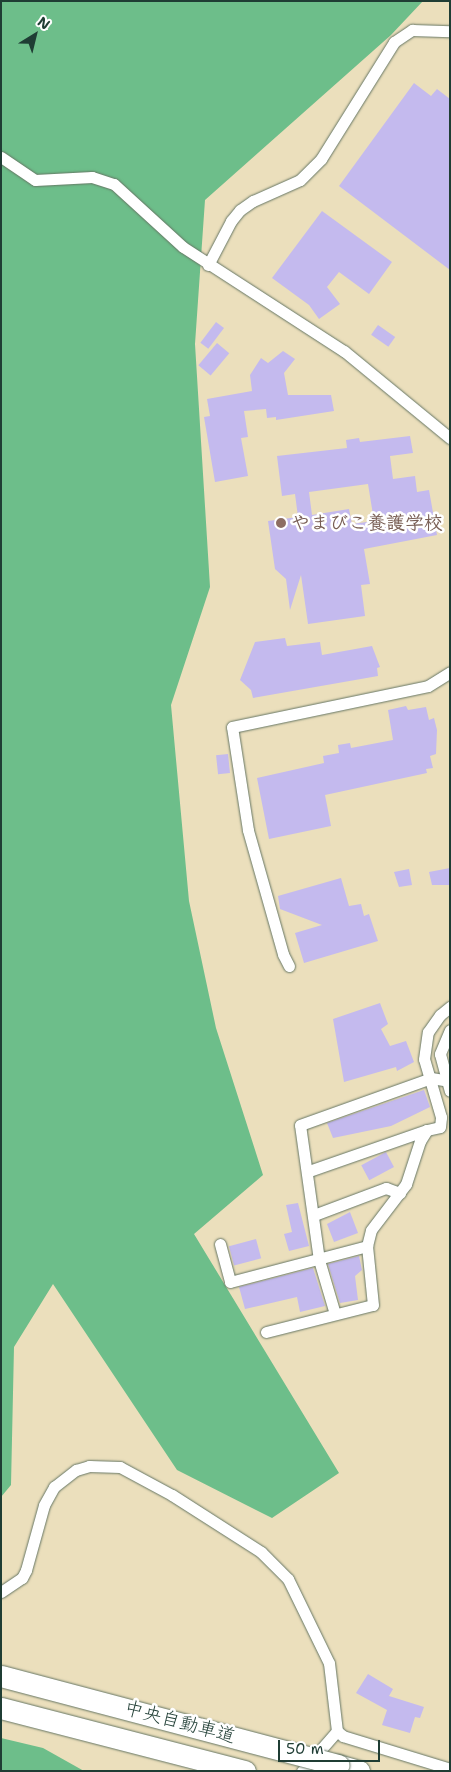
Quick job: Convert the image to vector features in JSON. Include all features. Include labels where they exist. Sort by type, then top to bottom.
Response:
[{"type":"highway","name":"中央自動車道","points":[[1,1676],[359,1771]]},
{"type":"highway","name":"中央自動車道","points":[[1,1708],[245,1771]]},
{"type":"street","points":[[208,265],[231,221],[240,210],[253,200],[300,180],[321,159],[394,42],[412,30],[450,31]]},
{"type":"street","points":[[1,157],[35,180],[92,177],[114,184],[183,248],[344,352],[450,438]]},
{"type":"street","points":[[289,966],[283,954],[248,830],[232,728],[428,686],[450,672]]},
{"type":"street","points":[[308,1172],[427,1130],[445,1127],[424,1059],[428,1032],[440,1015],[450,1007]]},
{"type":"street","points":[[428,1032],[448,1035],[440,1054],[448,1084]]},
{"type":"street","points":[[335,1314],[319,1260],[300,1125],[431,1078],[448,1084]]},
{"type":"street","points":[[266,1332],[373,1304],[367,1246],[371,1230],[400,1192],[427,1130]]},
{"type":"street","points":[[314,1215],[386,1188],[400,1192]]},
{"type":"street","points":[[220,1244],[230,1282],[367,1246]]},
{"type":"street","points":[[1,1592],[22,1578],[26,1570],[44,1505],[54,1487],[76,1470],[89,1466],[120,1467],[172,1495],[261,1552],[288,1579],[329,1663],[337,1731],[343,1736],[450,1769]]},
{"type":"street","points":[[302,1771],[337,1731]]},
{"type":"green space","points":[[1,1],[423,1],[391,35],[205,200],[195,344],[210,587],[171,705],[189,901],[216,1028],[263,1175],[194,1234],[339,1473],[272,1518],[177,1470],[53,1284],[14,1347],[11,1485],[1,1497]]},
{"type":"green space","points":[[1,1738],[43,1748],[84,1771],[1,1771]]},
{"type":"building","points":[[414,83],[431,96],[437,89],[450,99],[450,270],[339,186]]},
{"type":"building","points":[[322,211],[392,262],[369,294],[339,272],[327,287],[340,304],[319,319],[309,305],[272,278]]},
{"type":"building","points":[[216,322],[224,328],[208,349],[200,343]]},
{"type":"building","points":[[378,325],[395,337],[388,347],[371,335]]},
{"type":"building","points":[[217,343],[229,353],[211,375],[198,365]]},
{"type":"building","points":[[283,351],[295,359],[284,373],[288,395],[331,395],[334,411],[276,420],[276,417],[267,418],[266,409],[244,411],[248,437],[241,438],[248,476],[215,482],[204,417],[210,416],[207,399],[252,391],[250,375],[261,358],[268,363]]},
{"type":"building","points":[[410,436],[413,453],[390,456],[393,479],[415,476],[417,492],[429,490],[437,535],[364,549],[370,584],[361,585],[365,616],[308,624],[301,575],[290,610],[286,579],[275,569],[268,521],[298,517],[295,494],[282,496],[277,456],[347,448],[346,440],[359,438],[360,442]],"holes":[[[368,484],[374,521],[352,524],[349,509],[312,515],[309,492]]]},
{"type":"building","points":[[285,638],[287,646],[320,642],[322,655],[372,646],[380,667],[377,668],[378,676],[253,698],[251,690],[240,680],[255,642]]},
{"type":"building","points":[[406,706],[408,710],[426,707],[429,720],[434,718],[437,730],[436,754],[430,756],[433,768],[426,769],[427,773],[325,795],[331,826],[269,839],[257,778],[324,763],[323,756],[339,753],[338,745],[350,743],[351,748],[393,740],[388,710]]},
{"type":"building","points":[[228,754],[230,773],[218,774],[216,755]]},
{"type":"building","points":[[450,868],[450,885],[432,885],[429,872]]},
{"type":"building","points":[[409,869],[412,885],[399,887],[394,872]]},
{"type":"building","points":[[341,878],[349,906],[361,904],[364,916],[369,914],[378,941],[304,963],[295,933],[322,925],[280,909],[278,896]]},
{"type":"building","points":[[380,1003],[388,1024],[381,1029],[390,1046],[406,1041],[414,1062],[397,1071],[396,1067],[344,1082],[333,1019]]},
{"type":"building","points":[[424,1090],[430,1107],[391,1126],[333,1138],[327,1123]]},
{"type":"building","points":[[386,1152],[394,1167],[369,1180],[361,1165]]},
{"type":"building","points":[[298,1203],[309,1246],[289,1251],[284,1234],[292,1232],[286,1205]]},
{"type":"building","points":[[350,1212],[358,1233],[334,1242],[327,1224]]},
{"type":"building","points":[[256,1239],[261,1258],[234,1266],[229,1246]]},
{"type":"building","points":[[359,1256],[362,1270],[355,1276],[358,1300],[340,1303],[328,1264]]},
{"type":"building","points":[[313,1268],[325,1306],[300,1312],[297,1297],[245,1309],[239,1287]]},
{"type":"building","points":[[368,1674],[393,1689],[389,1696],[424,1707],[420,1718],[415,1717],[410,1733],[382,1725],[387,1710],[356,1693]]},
{"type":"place","name":"やまびこ養護学校","points":[[281,523]]}]
